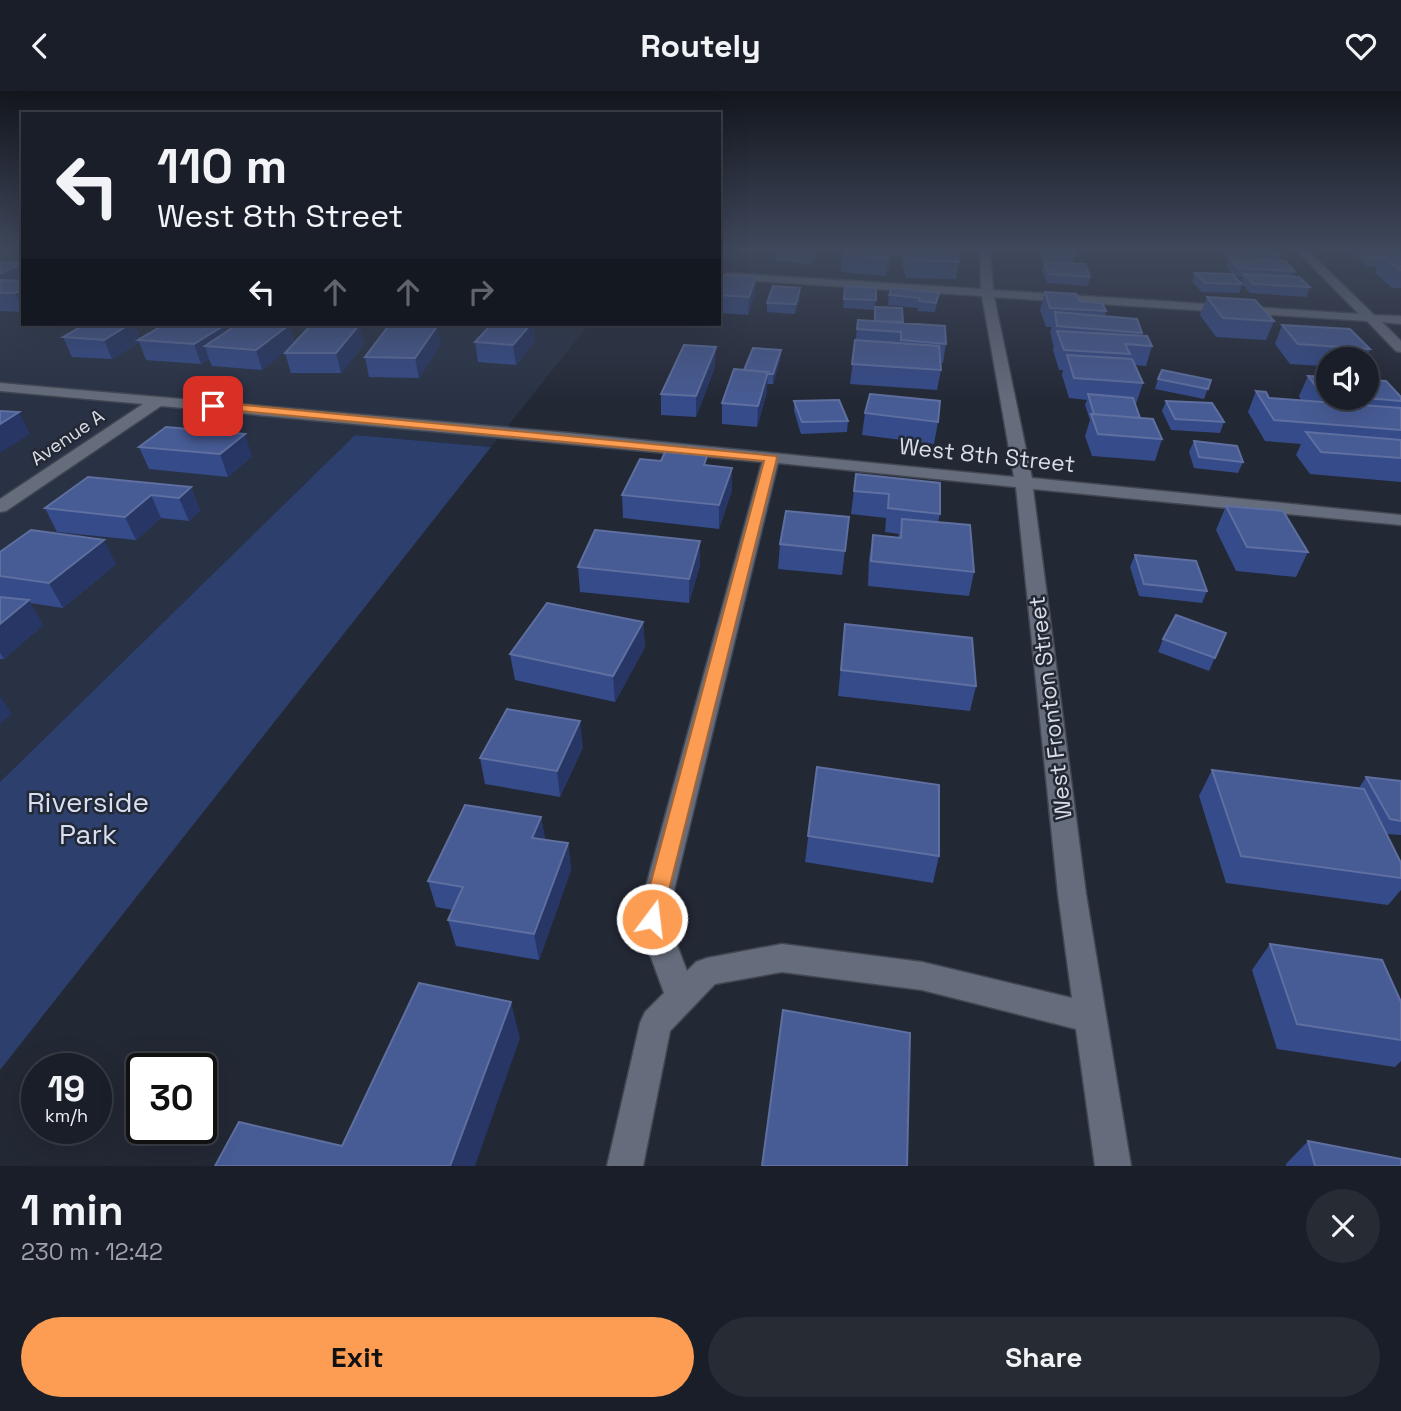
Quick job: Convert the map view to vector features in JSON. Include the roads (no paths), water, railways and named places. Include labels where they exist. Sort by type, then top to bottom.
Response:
[{"type":"street","name":"West Fronton Street","points":[[989,301],[1024,483],[1070,880],[1113,1166]]},
{"type":"street","points":[[1117,301],[1401,320]]},
{"type":"street","points":[[1354,301],[1401,348]]},
{"type":"street","name":"West 8th Street","points":[[0,387],[569,438],[1401,520]]},
{"type":"street","name":"Avenue A","points":[[0,507],[158,401]]},
{"type":"street","points":[[681,997],[652,919],[771,458]]},
{"type":"street","points":[[625,1166],[656,1023],[706,972],[782,958],[922,976],[1091,1018]]},
{"type":"park label","name":"Riverside Park","points":[[88,818]]}]
